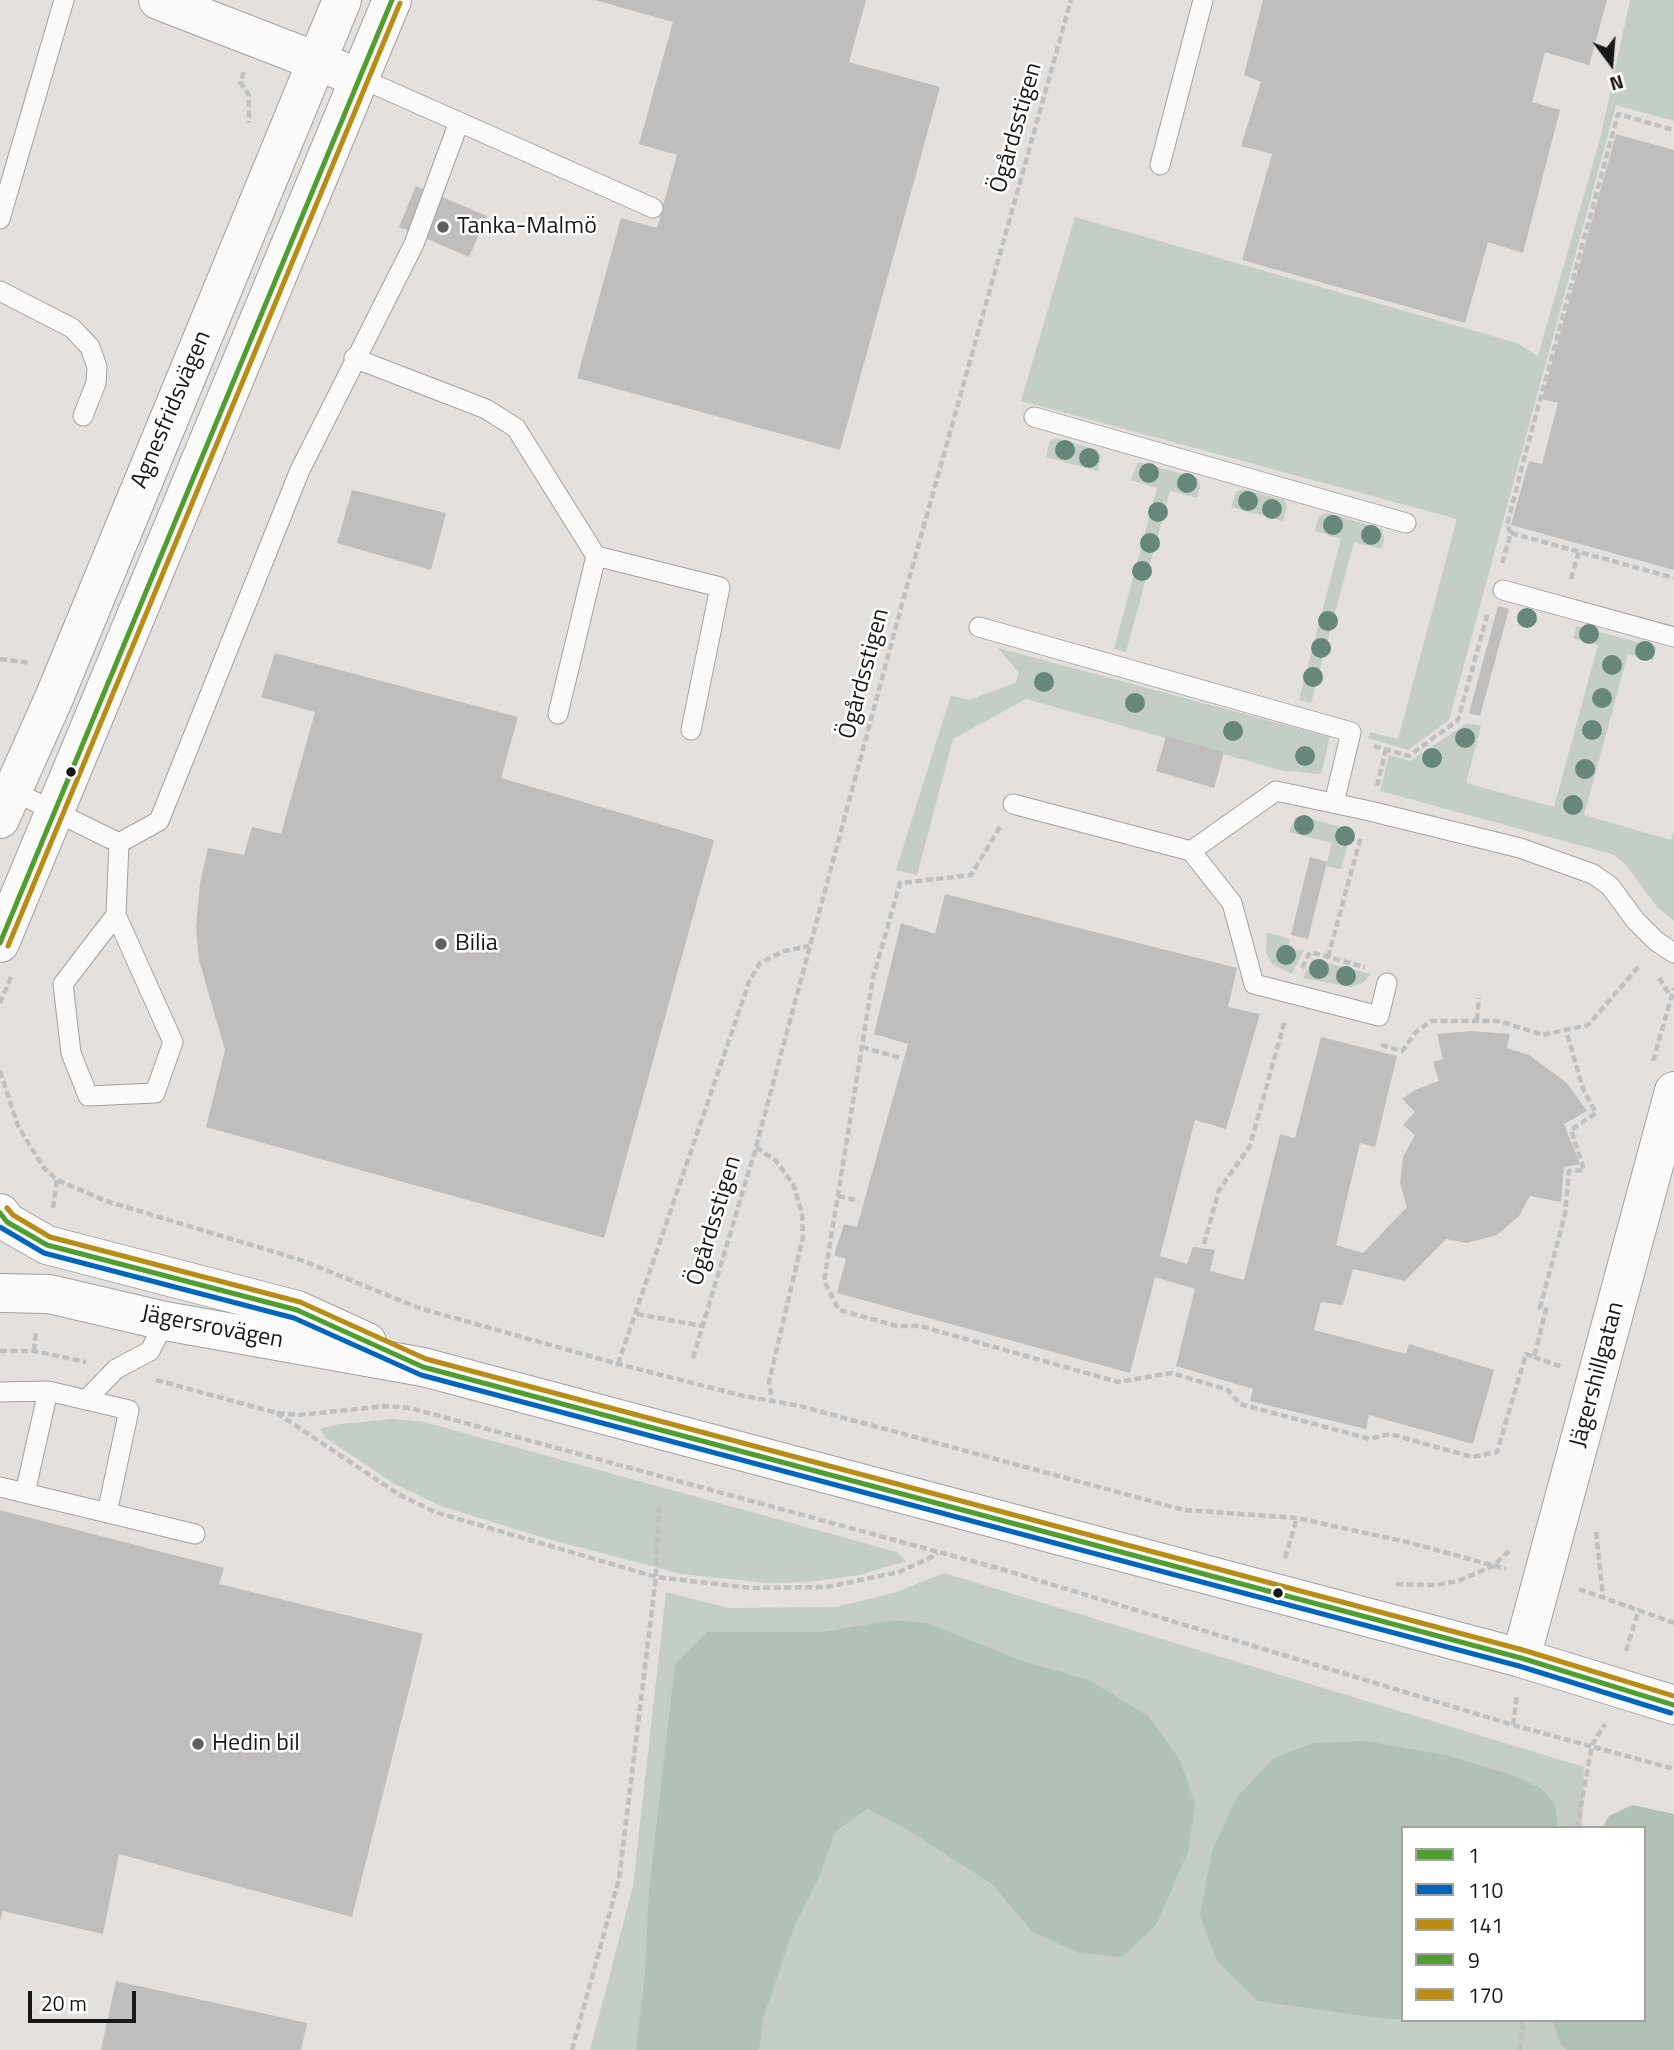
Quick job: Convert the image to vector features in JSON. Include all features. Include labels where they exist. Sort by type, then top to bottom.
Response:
[{"type":"street","points":[[158,0],[360,78]]},
{"type":"street","name":"Agnesfridsvägen","points":[[5,804],[54,698],[342,0]]},
{"type":"street","name":"Agnesfridsvägen","points":[[0,943],[392,0]]},
{"type":"street","name":"Jägershillgatan","points":[[1521,1658],[1674,1091]]},
{"type":"street","name":"Jägersrovägen","points":[[0,1213],[7,1222],[47,1245],[297,1310],[424,1367]]},
{"type":"street","name":"Jägersrovägen","points":[[0,1293],[49,1294],[165,1321],[424,1367],[1521,1658],[1674,1705]]},
{"type":"lane","points":[[0,219],[64,0]]},
{"type":"lane","points":[[1160,164],[1203,0]]},
{"type":"lane","points":[[360,78],[653,208]]},
{"type":"lane","points":[[119,843],[159,821],[300,470],[354,358],[414,244],[459,122]]},
{"type":"lane","points":[[0,291],[72,328],[90,347],[97,367],[96,383],[83,416]]},
{"type":"lane","points":[[354,358],[486,409],[516,428],[596,556],[720,587],[691,730]]},
{"type":"lane","points":[[1034,417],[1406,523]]},
{"type":"lane","points":[[558,714],[596,556]]},
{"type":"lane","points":[[1498,588],[1674,637]]},
{"type":"lane","points":[[979,627],[1351,732],[1334,803]]},
{"type":"lane","points":[[1191,851],[1276,791],[1334,803],[1520,848],[1593,874],[1610,886],[1656,941],[1674,953]]},
{"type":"lane","points":[[5,804],[54,810],[119,843]]},
{"type":"lane","points":[[1013,804],[1191,851],[1232,902],[1255,985],[1379,1016],[1387,983]]},
{"type":"lane","points":[[116,915],[63,984],[71,1053],[88,1096],[155,1093],[173,1042],[116,915],[119,843]]},
{"type":"lane","points":[[86,1400],[116,1369],[150,1351],[165,1321]]},
{"type":"lane","points":[[25,1493],[48,1391]]},
{"type":"lane","points":[[0,1392],[48,1391],[130,1410],[107,1513]]},
{"type":"lane","points":[[0,1487],[195,1534]]},
{"type":"path","name":"Ögårdsstigen","points":[[693,1358],[755,1147],[1071,0]]},
{"type":"path","points":[[1350,740],[1409,756],[1458,720],[1498,588],[1511,533],[1507,525],[1618,114],[1674,130]]},
{"type":"path","points":[[1511,533],[1674,578]]},
{"type":"path","points":[[0,659],[32,663]]},
{"type":"path","points":[[1376,790],[1386,749]]},
{"type":"path","points":[[1013,804],[971,875],[900,883],[873,978],[824,1281],[839,1310],[897,1326],[920,1326],[1118,1382],[1171,1373],[1228,1390],[1240,1404],[1370,1439],[1390,1434],[1472,1457],[1497,1452],[1526,1354],[1568,1372]]},
{"type":"path","points":[[1328,957],[1358,838],[1364,833]]},
{"type":"path","points":[[1358,838],[1369,841]]},
{"type":"path","points":[[618,1364],[749,982],[760,964],[784,951],[809,946]]},
{"type":"path","points":[[1298,976],[1310,952],[1372,969]]},
{"type":"path","points":[[1630,956],[1647,969]]},
{"type":"path","points":[[1376,1044],[1402,1051],[1416,1032],[1431,1021],[1499,1021],[1543,1035],[1588,1025],[1640,965]]},
{"type":"path","points":[[1654,973],[1672,997]]},
{"type":"path","points":[[1477,1020],[1479,998]]},
{"type":"path","points":[[1204,1244],[1219,1190],[1250,1146],[1287,1015],[1299,1022]]},
{"type":"path","points":[[1534,1357],[1546,1310],[1540,1308],[1565,1214],[1569,1171],[1584,1170],[1571,1130],[1596,1113],[1583,1090],[1566,1030]]},
{"type":"path","points":[[862,1047],[901,1058]]},
{"type":"path","points":[[0,1071],[11,1109],[31,1149],[57,1180],[78,1190],[301,1260],[457,1320],[618,1364],[800,1406],[1185,1510],[1297,1518],[1407,1542],[1543,1578],[1674,1623]]},
{"type":"path","points":[[755,1147],[776,1161],[793,1184],[802,1213],[803,1237],[769,1382],[772,1401]]},
{"type":"path","points":[[838,1196],[859,1201]]},
{"type":"path","points":[[637,1314],[702,1326]]},
{"type":"path","points":[[939,1553],[899,1572],[827,1587],[752,1588],[656,1577],[435,1512],[386,1486],[277,1413],[299,1415],[386,1406],[410,1408],[1001,1569],[1513,1726],[1674,1769]]},
{"type":"path","points":[[572,2050],[619,1879],[656,1577],[659,1502]]},
{"type":"path","points":[[1285,1560],[1297,1518]]},
{"type":"path","points":[[1520,2050],[1523,2022]]},
{"type":"shaded area","points":[[1630,0],[1674,0],[1674,121],[1616,105],[1449,720],[1408,750],[1368,738],[1370,732],[1398,739],[1457,519],[1021,401],[1075,217],[1517,343],[1538,356],[1601,135]]},
{"type":"shaded area","points":[[1056,438],[1098,450],[1101,456],[1098,471],[1046,457],[1049,442]]},
{"type":"shaded area","points":[[1138,462],[1198,478],[1200,487],[1197,498],[1170,491],[1126,652],[1114,649],[1157,488],[1131,480]]},
{"type":"shaded area","points":[[1243,489],[1284,500],[1287,507],[1283,521],[1231,507],[1236,492]]},
{"type":"shaded area","points":[[1328,513],[1382,529],[1384,539],[1381,549],[1354,542],[1311,703],[1299,700],[1341,539],[1315,531],[1319,516]]},
{"type":"shaded area","points":[[1577,626],[1656,647],[1653,660],[1628,654],[1584,815],[1671,840],[1674,831],[1674,921],[1657,907],[1625,864],[1612,854],[1380,791],[1389,755],[1410,761],[1467,723],[1481,726],[1466,783],[1554,807],[1598,645],[1573,638]]},
{"type":"shaded area","points":[[998,648],[1330,737],[1321,774],[1284,771],[1026,699],[953,739],[917,875],[896,870],[951,695],[969,700],[1015,683],[1019,673]]},
{"type":"shaded area","points":[[1301,816],[1352,830],[1341,869],[1326,866],[1332,843],[1289,832],[1295,818]]},
{"type":"shaded area","points":[[1267,932],[1290,939],[1287,951],[1304,950],[1292,974],[1272,964],[1266,953]]},
{"type":"shaded area","points":[[1312,959],[1371,974],[1363,983],[1350,987],[1303,978]]},
{"type":"shaded area","points":[[393,1419],[424,1422],[897,1552],[906,1561],[859,1575],[808,1582],[767,1583],[682,1574],[544,1538],[441,1506],[393,1483],[326,1438],[320,1429],[340,1424]]},
{"type":"shaded area","points":[[944,1573],[1584,1767],[1582,1826],[1401,1826],[1401,2022],[1575,2022],[1573,2050],[590,2050],[633,1886],[666,1592],[729,1608],[836,1607],[894,1593]]},
{"type":"green space","points":[[894,1620],[927,1623],[1025,1662],[1089,1680],[1148,1716],[1180,1760],[1195,1804],[1188,1852],[1156,1925],[1122,1957],[1079,1953],[1032,1931],[992,1884],[903,1827],[867,1809],[835,1832],[820,1875],[794,1927],[763,2019],[759,2050],[636,2050],[645,1973],[649,1890],[675,1664],[707,1632],[823,1632]]},
{"type":"green space","points":[[1365,1741],[1446,1755],[1515,1776],[1542,1789],[1555,1805],[1558,1826],[1401,1826],[1401,2019],[1258,2001],[1217,1961],[1200,1915],[1212,1851],[1237,1797],[1274,1758],[1313,1743]]},
{"type":"green space","points":[[1632,1805],[1674,1814],[1674,2050],[1566,2050],[1560,2043],[1553,2022],[1646,2022],[1646,1826],[1603,1826],[1609,1816]]},
{"type":"building","points":[[595,0],[866,0],[849,62],[940,87],[840,450],[577,378],[621,218],[657,228],[677,155],[639,144],[673,22]]},
{"type":"building","points":[[1263,0],[1607,0],[1589,65],[1545,52],[1532,102],[1560,110],[1523,253],[1488,242],[1465,323],[1242,260],[1272,154],[1241,146],[1261,82],[1244,75]]},
{"type":"building","points":[[1616,134],[1674,150],[1674,570],[1511,525],[1529,461],[1542,464],[1558,403],[1542,399]]},
{"type":"building","points":[[416,186],[487,216],[469,257],[399,227]]},
{"type":"building","points":[[352,490],[446,513],[431,570],[337,543]]},
{"type":"building","points":[[1498,606],[1509,609],[1480,716],[1469,713]]},
{"type":"building","name":"Bilia","points":[[275,653],[518,717],[501,778],[714,840],[604,1238],[206,1127],[225,1050],[199,960],[196,928],[200,883],[208,848],[244,855],[252,827],[281,834],[315,712],[261,697]]},
{"type":"building","points":[[1166,736],[1224,752],[1214,788],[1156,771]]},
{"type":"building","points":[[1310,857],[1327,862],[1308,939],[1291,935]]},
{"type":"building","points":[[945,894],[1237,968],[1228,1007],[1260,1014],[1226,1129],[1195,1120],[1160,1256],[1187,1264],[1193,1247],[1215,1250],[1210,1271],[1244,1280],[1280,1134],[1295,1138],[1321,1037],[1397,1056],[1375,1147],[1360,1143],[1336,1245],[1363,1253],[1407,1207],[1400,1183],[1403,1157],[1415,1135],[1403,1125],[1415,1112],[1402,1099],[1415,1090],[1439,1081],[1433,1062],[1443,1059],[1437,1034],[1471,1031],[1510,1034],[1507,1048],[1529,1055],[1567,1083],[1587,1111],[1564,1124],[1580,1164],[1564,1167],[1561,1202],[1530,1196],[1519,1216],[1497,1235],[1467,1243],[1446,1239],[1405,1281],[1353,1269],[1343,1305],[1321,1302],[1314,1330],[1406,1354],[1409,1344],[1494,1370],[1473,1444],[1369,1415],[1366,1429],[1250,1401],[1253,1389],[1176,1366],[1195,1289],[1155,1277],[1130,1373],[837,1293],[846,1259],[834,1255],[844,1224],[857,1227],[908,1044],[874,1034],[901,923],[935,934]]},
{"type":"building","name":"Hedin bil","points":[[0,1510],[224,1568],[219,1584],[423,1634],[352,1917],[119,1854],[103,1934],[3,1911],[0,1921]]},
{"type":"building","points":[[116,1981],[307,2023],[301,2050],[101,2050]]},
{"type":"transit line","name":"9","points":[[0,943],[392,0]]},
{"type":"transit line","name":"170","points":[[8,946],[400,3]]},
{"type":"transit line","name":"141","points":[[7,1208],[13,1215],[50,1237],[300,1302],[426,1359],[1523,1650],[1674,1696]]},
{"type":"transit line","name":"1","points":[[0,1213],[7,1222],[47,1245],[297,1310],[423,1367],[1521,1658],[1674,1705]]},
{"type":"transit line","name":"110","points":[[0,1227],[44,1253],[294,1318],[421,1375],[1519,1666],[1671,1713]]},
{"type":"place","name":"Tanka-Malmö","points":[[443,227]]},
{"type":"place","name":"Bilia","points":[[441,944]]},
{"type":"place","name":"Hedin bil","points":[[198,1744]]}]
